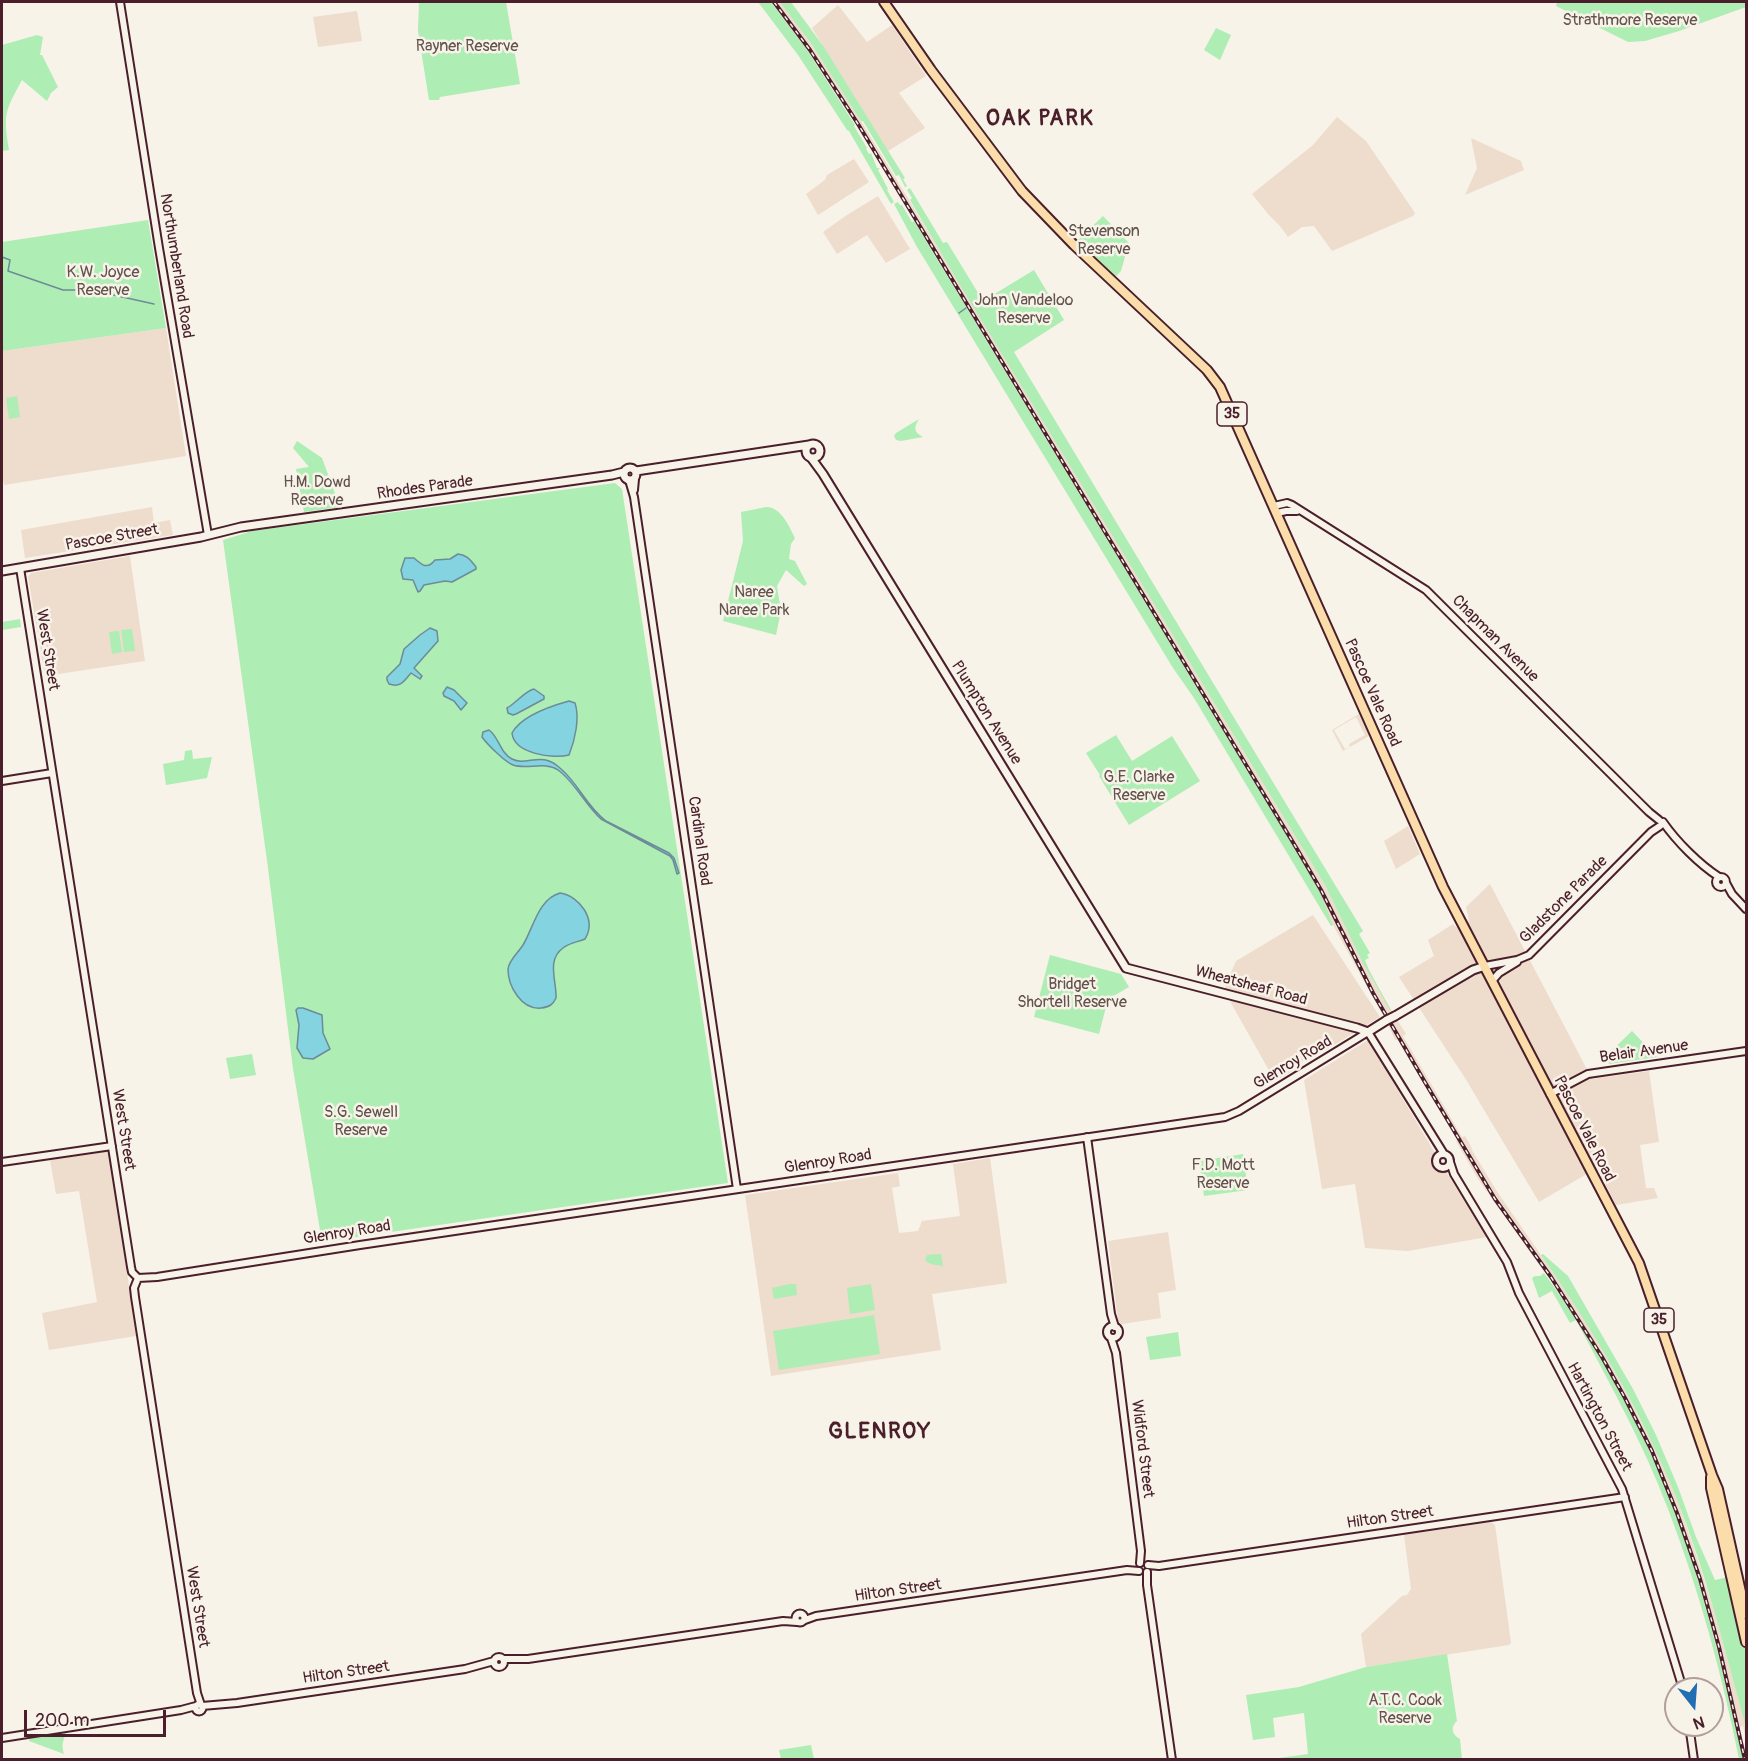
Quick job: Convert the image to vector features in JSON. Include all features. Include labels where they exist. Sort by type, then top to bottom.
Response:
[{"type":"main road","name":"Pascoe Vale Road","points":[[884,2],[931,70],[1022,191],[1074,245],[1213,377],[1224,395],[1443,887],[1639,1263],[1718,1489],[1746,1614]]},
{"type":"main road","points":[[812,444],[820,451],[816,457],[808,457],[807,449],[812,444]]},
{"type":"main road","name":"Rhodes Parade","points":[[208,535],[241,526],[612,476],[631,476],[651,469],[788,449],[807,449]]},
{"type":"main road","name":"Plumpton Avenue","points":[[816,457],[823,474],[1126,968]]},
{"type":"main road","name":"Pascoe Street","points":[[2,571],[208,535]]},
{"type":"main road","name":"Glenroy Road","points":[[1368,1032],[1473,970],[1485,966]]},
{"type":"main road","name":"Wheatsheaf Road","points":[[1126,968],[1368,1032]]},
{"type":"main road","name":"Pascoe Vale Road","points":[[1712,1475],[1711,1488],[1746,1642]]},
{"type":"street","name":"Northumberland Road","points":[[120,2],[208,535]]},
{"type":"street","name":"Cardinal Road","points":[[631,476],[736,1189]]},
{"type":"street","name":"Chapman Avenue","points":[[1275,509],[1300,512],[1426,590],[1717,879],[1717,885],[1723,885],[1746,909]]},
{"type":"street","name":"West Street","points":[[20,567],[132,1270],[138,1278],[134,1291],[199,1707]]},
{"type":"street","points":[[2,781],[52,773]]},
{"type":"street","name":"Gladstone Parade","points":[[1485,966],[1529,955],[1660,823]]},
{"type":"street","points":[[1492,981],[1499,973],[1523,958]]},
{"type":"street","points":[[1348,1025],[1353,1033],[1352,1043]]},
{"type":"street","name":"Glenroy Road","points":[[138,1278],[151,1278],[350,1246],[1230,1116],[1368,1032]]},
{"type":"street","points":[[1368,1032],[1438,1146],[1441,1155]]},
{"type":"street","name":"Belair Avenue","points":[[1550,1094],[1588,1074],[1746,1051]]},
{"type":"street","name":"Widford Street","points":[[1087,1137],[1113,1327],[1119,1331],[1114,1338],[1141,1551],[1172,1760]]},
{"type":"street","points":[[2,1162],[112,1146]]},
{"type":"street","points":[[1441,1155],[1449,1158],[1450,1162],[1445,1168],[1437,1165],[1436,1161],[1441,1155]]},
{"type":"street","name":"Hartington Street","points":[[1450,1162],[1454,1174],[1507,1262],[1519,1293],[1625,1497],[1679,1677]]},
{"type":"street","name":"Hartington Street","points":[[1445,1168],[1454,1174]]},
{"type":"street","name":"Hilton Street","points":[[2,1738],[482,1665],[494,1663],[497,1657],[503,1662],[796,1619],[800,1614],[804,1618],[1625,1497]]},
{"type":"street","points":[[1691,1737],[1694,1760]]},
{"type":"shaded area","points":[[771,2],[780,2],[792,17],[861,121],[1325,885],[1373,981],[1406,1034],[1403,1036],[1462,1137],[1465,1136],[1498,1193],[1589,1327],[1618,1377],[1656,1450],[1692,1542],[1717,1620],[1746,1728],[1746,1740],[1743,1726],[1739,1727],[1746,1759],[1743,1759],[1709,1618],[1682,1531],[1648,1448],[1621,1394],[1574,1313],[1478,1179],[1399,1039],[1395,1040],[1383,1013],[1329,918],[1317,887],[857,125],[807,50]]},
{"type":"shaded area","points":[[838,5],[867,42],[892,25],[926,76],[899,93],[925,128],[888,151],[812,28]]},
{"type":"shaded area","points":[[357,11],[362,41],[318,47],[313,17]]},
{"type":"shaded area","points":[[1337,117],[1366,141],[1415,213],[1413,216],[1332,251],[1314,226],[1302,227],[1288,237],[1252,194],[1313,145]]},
{"type":"shaded area","points":[[1471,138],[1521,161],[1524,170],[1465,195],[1477,168]]},
{"type":"shaded area","points":[[854,159],[869,182],[818,215],[806,194],[825,180],[827,175]]},
{"type":"shaded area","points":[[878,196],[910,249],[886,263],[867,235],[837,254],[823,232]]},
{"type":"shaded area","points":[[166,328],[186,456],[4,485],[2,472],[2,351]]},
{"type":"shaded area","points":[[152,507],[154,523],[170,520],[173,535],[25,558],[21,530]]},
{"type":"shaded area","points":[[130,556],[145,661],[45,676],[28,577],[31,573]]},
{"type":"shaded area","points":[[1359,714],[1369,736],[1350,747],[1343,751],[1332,730]],"holes":[[[1356,717],[1365,735],[1349,744],[1350,747],[1345,749],[1334,730]]]},
{"type":"shaded area","points":[[1408,826],[1420,854],[1396,869],[1384,841]]},
{"type":"shaded area","points":[[1490,884],[1592,1079],[1649,1071],[1659,1142],[1640,1145],[1646,1188],[1654,1188],[1658,1198],[1616,1205],[1597,1168],[1539,1202],[1465,1078],[1399,977],[1434,956],[1428,940],[1453,924],[1456,927],[1469,920],[1466,907]]},
{"type":"shaded area","points":[[1313,915],[1380,1017],[1326,1050],[1296,1065],[1296,1069],[1275,1081],[1231,1003],[1225,986],[1236,961]]},
{"type":"shaded area","points":[[1368,1040],[1487,1237],[1408,1251],[1365,1248],[1355,1184],[1322,1189],[1304,1080]]},
{"type":"shaded area","points":[[110,1151],[136,1336],[49,1350],[42,1313],[97,1302],[79,1191],[56,1194],[50,1160]]},
{"type":"shaded area","points":[[990,1158],[1007,1283],[932,1294],[941,1350],[771,1376],[745,1195],[898,1173],[900,1186],[892,1188],[899,1233],[918,1231],[922,1221],[960,1216],[953,1164]]},
{"type":"shaded area","points":[[1168,1232],[1176,1290],[1158,1293],[1161,1318],[1122,1324],[1118,1321],[1108,1241]]},
{"type":"shaded area","points":[[1491,1522],[1495,1525],[1511,1643],[1366,1667],[1361,1634],[1411,1589],[1404,1535]]},
{"type":"green space","name":"Rayner Reserve","points":[[419,2],[506,2],[520,84],[429,100],[418,31]]},
{"type":"green space","points":[[758,2],[771,2],[807,50],[855,125],[877,168],[880,168],[878,170],[894,202],[891,204],[849,131],[798,55]]},
{"type":"green space","points":[[780,2],[791,2],[824,47],[905,178],[903,179],[907,186],[905,187],[899,175],[896,176],[863,121]]},
{"type":"green space","name":"Strathmore Reserve","points":[[1557,2],[1746,2],[1746,7],[1679,31],[1645,41],[1628,42],[1556,6]]},
{"type":"green space","points":[[1216,28],[1231,35],[1220,60],[1204,50]]},
{"type":"green space","points":[[37,35],[43,37],[40,55],[58,87],[47,101],[22,80],[7,113],[6,128],[9,150],[2,151],[2,45]]},
{"type":"green space","name":"John Vandeloo Reserve","points":[[910,188],[943,243],[947,242],[983,301],[1034,270],[1064,320],[1014,352],[1363,931],[1359,934],[1370,953],[1367,955],[1369,958],[1365,960],[1391,1010],[1364,965],[1325,885],[960,285],[910,200],[912,198],[907,190]]},
{"type":"green space","points":[[898,202],[912,222],[914,221],[1308,871],[1321,894],[1333,925],[1331,926],[917,247],[894,204]]},
{"type":"green space","name":"Stevenson Reserve","points":[[1103,216],[1129,243],[1121,271],[1116,276],[1077,241]]},
{"type":"green space","name":"K.W. Joyce Reserve","points":[[148,220],[166,328],[2,351],[2,242]]},
{"type":"green space","points":[[17,396],[20,417],[9,419],[6,398]]},
{"type":"green space","points":[[919,419],[915,429],[923,437],[896,440],[894,436],[896,433]]},
{"type":"green space","name":"H.M. Dowd Reserve","points":[[297,441],[322,458],[340,507],[304,512],[296,469],[309,467],[293,448]]},
{"type":"green space","name":"S.G. Sewell Reserve","points":[[615,483],[622,489],[728,1183],[322,1242],[293,1069],[223,540],[252,531]]},
{"type":"green space","name":"Naree Naree Park","points":[[766,507],[776,510],[790,528],[795,538],[791,544],[789,559],[795,561],[807,584],[804,586],[786,570],[777,586],[781,611],[776,635],[723,621],[743,541],[741,512]]},
{"type":"green space","points":[[20,619],[21,627],[2,630],[2,622]]},
{"type":"green space","points":[[132,629],[135,651],[124,652],[121,630]]},
{"type":"green space","points":[[119,631],[122,652],[112,654],[109,632]]},
{"type":"green space","name":"G.E. Clarke Reserve","points":[[1116,735],[1132,761],[1172,736],[1200,781],[1129,825],[1086,753]]},
{"type":"green space","points":[[192,750],[193,759],[212,757],[207,778],[166,785],[163,764],[184,760],[185,751]]},
{"type":"green space","name":"Bridget Shortell Reserve","points":[[1050,955],[1121,974],[1129,987],[1103,1002],[1106,1007],[1099,1034],[1034,1017]]},
{"type":"green space","points":[[1632,1031],[1657,1057],[1609,1064],[1606,1056]]},
{"type":"green space","points":[[252,1054],[256,1075],[230,1079],[226,1058]]},
{"type":"green space","name":"F.D. Mott Reserve","points":[[1243,1154],[1248,1190],[1204,1196],[1199,1161]]},
{"type":"green space","points":[[941,1254],[943,1266],[931,1264],[925,1260],[927,1255]]},
{"type":"green space","points":[[1543,1254],[1568,1276],[1633,1389],[1656,1435],[1715,1580],[1728,1577],[1746,1653],[1746,1728],[1697,1554],[1676,1497],[1632,1403],[1580,1313],[1541,1255]]},
{"type":"green space","points":[[1544,1273],[1576,1320],[1570,1323],[1552,1291],[1539,1298],[1532,1278]]},
{"type":"green space","points":[[796,1284],[797,1295],[774,1299],[772,1288]]},
{"type":"green space","points":[[871,1284],[875,1310],[850,1314],[847,1288]]},
{"type":"green space","points":[[874,1315],[880,1354],[779,1370],[773,1331]]},
{"type":"green space","points":[[1577,1321],[1616,1385],[1646,1443],[1672,1504],[1694,1567],[1724,1677],[1720,1677],[1700,1601],[1648,1460]]},
{"type":"green space","points":[[1178,1332],[1181,1356],[1150,1360],[1146,1337]]},
{"type":"green space","name":"A.T.C. Cook Reserve","points":[[1447,1654],[1457,1721],[1453,1726],[1453,1731],[1460,1739],[1462,1759],[1280,1759],[1308,1754],[1304,1713],[1273,1718],[1275,1737],[1253,1740],[1246,1695],[1299,1687],[1366,1667]]},
{"type":"green space","points":[[1724,1679],[1743,1759],[1739,1759],[1725,1695]]},
{"type":"green space","points":[[67,1732],[63,1743],[64,1754],[29,1741],[30,1737]]},
{"type":"green space","points":[[811,1745],[814,1759],[781,1759],[779,1750]]},
{"type":"water","points":[[458,554],[469,559],[476,569],[452,582],[424,585],[418,592],[413,580],[403,579],[401,570],[405,558],[414,558],[427,566],[435,560],[450,559]]},
{"type":"water","points":[[430,628],[437,631],[438,641],[414,668],[422,676],[420,679],[411,673],[399,684],[389,684],[387,677],[400,664],[404,649]]},
{"type":"water","points":[[447,687],[454,690],[467,703],[461,710],[454,701],[444,696],[443,693]]},
{"type":"water","points":[[534,689],[544,696],[544,699],[516,714],[508,713],[507,708]]},
{"type":"water","points":[[569,701],[575,703],[577,722],[569,755],[554,756],[535,753],[520,746],[514,740],[512,733],[529,717]]},
{"type":"water","points":[[489,730],[512,759],[518,761],[547,760],[560,768],[599,815],[606,821],[669,853],[674,858],[679,873],[677,874],[670,856],[601,819],[558,770],[547,766],[518,766],[505,760],[482,737],[483,732]]},
{"type":"water","points":[[560,893],[580,904],[588,917],[588,932],[585,939],[565,946],[555,959],[553,972],[556,998],[554,1002],[546,1007],[534,1008],[522,1001],[513,990],[508,969],[541,908],[546,901]]},
{"type":"water","points":[[298,1008],[322,1015],[323,1033],[330,1049],[313,1059],[303,1058],[297,1048],[299,1025],[296,1010]]},
{"type":"waterway","points":[[2,257],[10,260],[8,271],[63,290],[91,290],[154,304]]},
{"type":"waterway","points":[[973,304],[981,300]]},
{"type":"waterway","points":[[959,313],[966,308]]},
{"type":"railway","points":[[774,2],[810,50],[858,124],[1297,849],[1321,890],[1373,993],[1495,1199],[1551,1277],[1625,1398],[1652,1451],[1700,1579],[1719,1647],[1745,1760]]},
{"type":"district","name":"OAK PARK","points":[[1040,119]]},
{"type":"district","name":"GLENROY","points":[[880,1432]]}]
